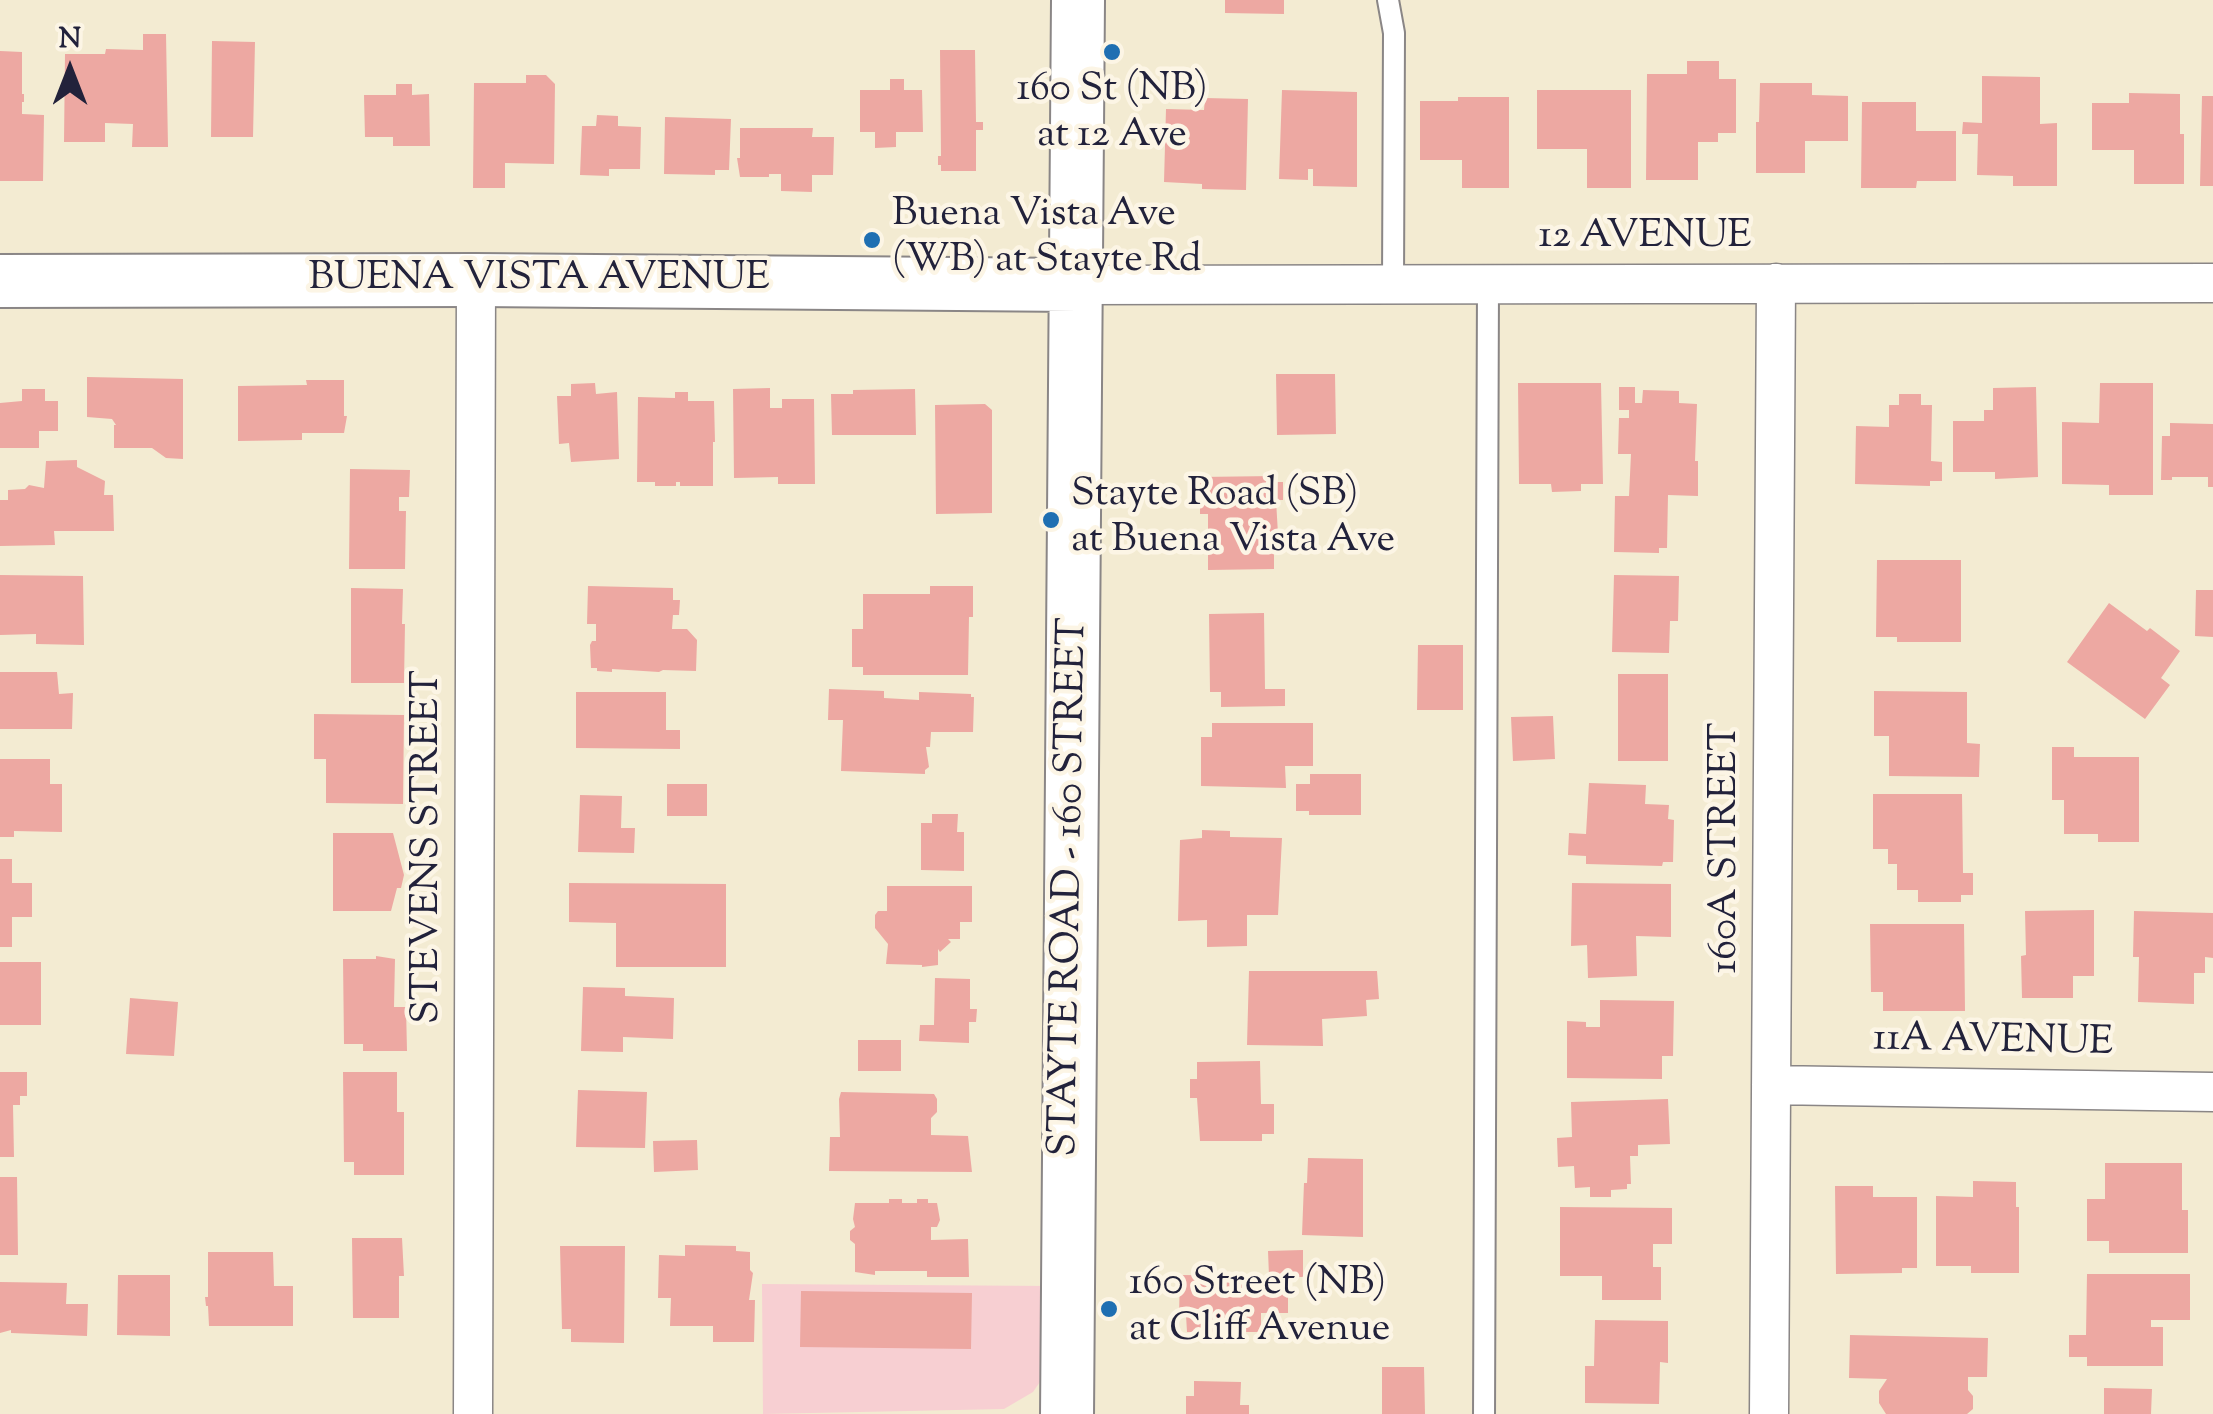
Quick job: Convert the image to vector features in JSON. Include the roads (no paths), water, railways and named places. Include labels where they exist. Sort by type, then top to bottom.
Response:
[{"type":"main road","name":"STAYTE ROAD - 160 STREET","points":[[1067,1414],[1078,0]]},
{"type":"main road","name":"BUENA VISTA AVENUE","points":[[0,280],[1077,285]]},
{"type":"street","name":"STEVENS STREET","points":[[473,1414],[476,280]]},
{"type":"street","name":"12 AVENUE","points":[[1077,285],[2213,283]]},
{"type":"street","name":"160A STREET","points":[[1770,1414],[1776,284]]},
{"type":"street","name":"11A AVENUE","points":[[1771,1085],[2213,1092]]},
{"type":"lane","points":[[1388,0],[1394,33],[1393,286]]},
{"type":"lane","points":[[1484,1414],[1488,284]]},
{"type":"place","name":"160 St (NB) at 12 Ave","points":[[1112,52]]},
{"type":"place","name":"Buena Vista Ave (WB) at Stayte Rd","points":[[872,240]]},
{"type":"place","name":"Stayte Road (SB) at Buena Vista Ave","points":[[1051,520]]},
{"type":"place","name":"160 Street (NB) at Cliff Avenue","points":[[1109,1309]]}]
